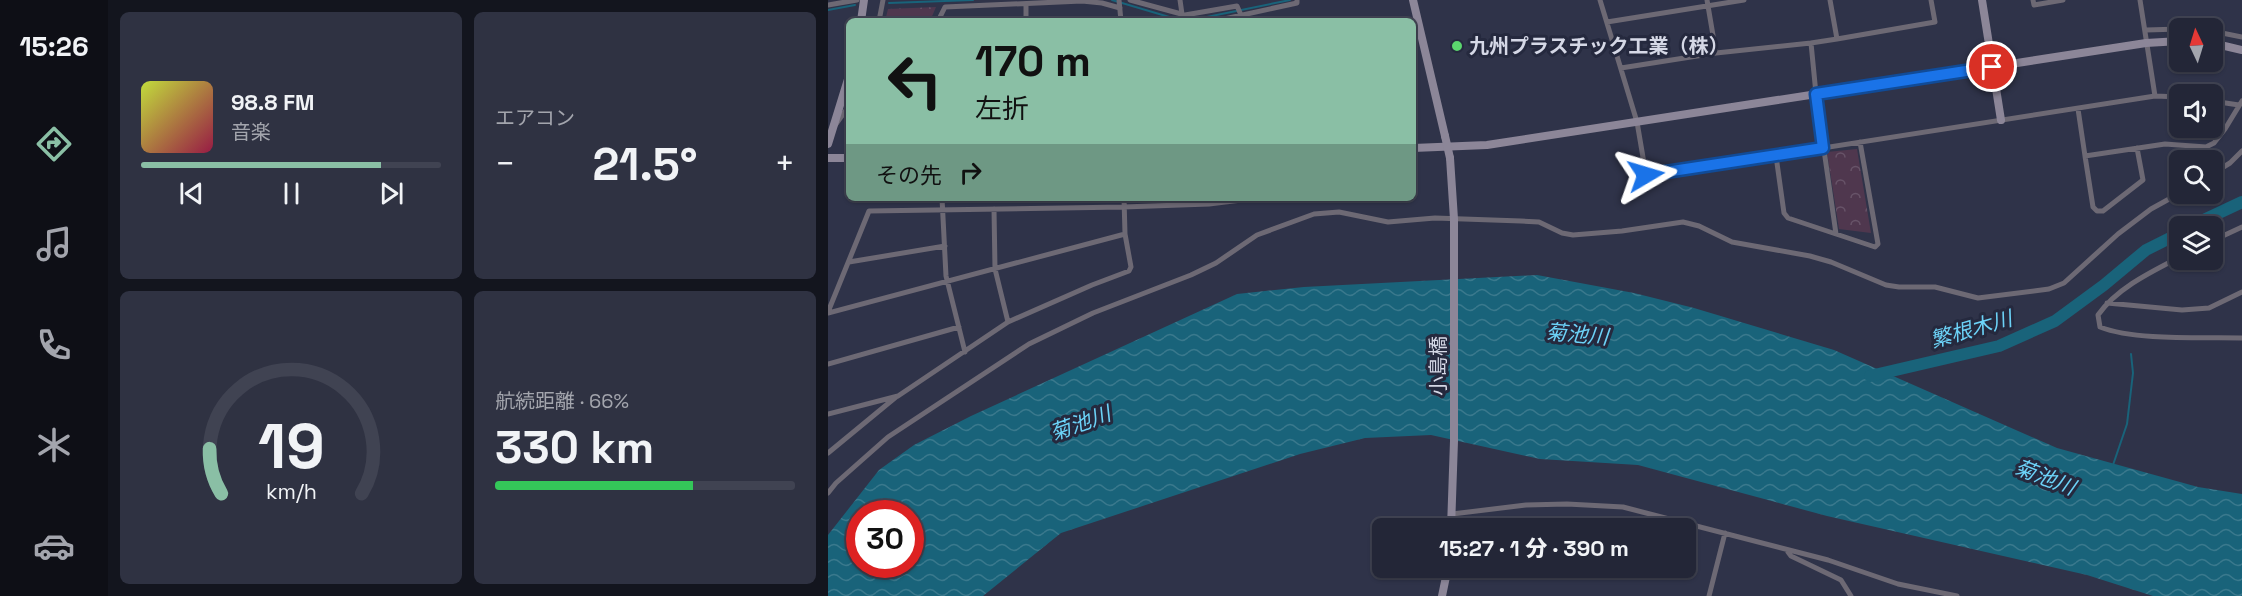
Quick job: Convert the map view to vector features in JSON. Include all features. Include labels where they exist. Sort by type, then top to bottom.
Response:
[{"type":"street","points":[[828,5],[857,0]]},
{"type":"street","points":[[862,18],[864,0]]},
{"type":"street","points":[[880,18],[883,0]]},
{"type":"street","points":[[1130,0],[1182,18],[1237,6],[1240,12]]},
{"type":"street","points":[[1180,0],[1182,18]]},
{"type":"street","points":[[1233,18],[1240,12],[1297,3],[1297,0]]},
{"type":"street","name":"小島橋","points":[[1413,0],[1450,158],[1454,223],[1452,518]]},
{"type":"street","points":[[1600,0],[1637,122],[1646,175],[2154,96],[2169,97]]},
{"type":"street","points":[[1607,22],[1707,3],[1744,0]]},
{"type":"street","points":[[1830,0],[1837,39]]},
{"type":"street","points":[[1621,68],[1811,43],[1935,22],[1931,0]]},
{"type":"street","points":[[1982,0],[2001,120]]},
{"type":"street","points":[[2033,0],[2034,5],[2064,0]]},
{"type":"street","points":[[2140,0],[2154,96]]},
{"type":"street","points":[[939,18],[945,3],[1026,4],[1053,1],[1120,4]]},
{"type":"street","points":[[1707,3],[1716,54]]},
{"type":"street","points":[[1026,4],[1026,18]]},
{"type":"street","points":[[2146,30],[2169,29]]},
{"type":"street","points":[[2223,34],[2242,37]]},
{"type":"street","points":[[1416,148],[1487,145],[2146,43],[2169,42]]},
{"type":"street","points":[[1811,43],[1836,234]]},
{"type":"street","points":[[2223,46],[2242,51]]},
{"type":"street","points":[[828,144],[846,86]]},
{"type":"street","points":[[2085,156],[2165,144],[2206,147],[2214,142],[2225,129],[2241,103],[2223,102]]},
{"type":"street","points":[[2078,108],[2093,207],[2097,211],[2103,211],[2143,180],[2137,148]]},
{"type":"street","points":[[833,129],[846,110]]},
{"type":"street","points":[[1776,156],[1784,213],[1788,218],[1875,247],[1878,244],[1860,142]]},
{"type":"street","points":[[2223,167],[2242,151]]},
{"type":"street","points":[[828,158],[846,158]]},
{"type":"street","points":[[828,493],[836,483],[888,437],[1029,344],[1093,313],[1191,275],[1216,263],[1257,236],[1314,214],[1340,212],[1388,222],[1435,218],[1454,223],[1539,222],[1562,233],[1573,235],[1683,222],[1699,226],[1732,242],[1796,253],[1831,262],[1886,285],[1935,287],[1978,298],[2049,289],[2064,283],[2118,234],[2151,209],[2169,199]]},
{"type":"street","points":[[942,201],[946,276],[964,352]]},
{"type":"street","points":[[828,453],[898,396],[1008,322],[1129,271],[1131,267],[1125,234],[1124,201]]},
{"type":"street","points":[[828,312],[869,211],[1124,207],[1234,201]]},
{"type":"street","points":[[994,209],[995,269],[1008,322]]},
{"type":"street","points":[[2223,236],[2242,227]]},
{"type":"street","points":[[828,312],[1125,234]]},
{"type":"street","points":[[849,262],[945,246]]},
{"type":"street","points":[[2169,263],[2134,283],[2107,303],[2098,315],[2100,327],[2108,330],[2166,336],[2242,338]]},
{"type":"street","points":[[2107,303],[2182,310],[2209,308],[2242,292]]},
{"type":"street","points":[[828,364],[959,327]]},
{"type":"street","points":[[828,414],[898,396]]},
{"type":"street","points":[[1453,510],[1526,505],[1623,507],[1828,560],[1898,584],[1957,596]]},
{"type":"street","points":[[1709,596],[1725,533]]},
{"type":"street","points":[[1786,551],[1791,556],[1841,579],[1851,596]]},
{"type":"street","points":[[1442,596],[1446,578]]},
{"type":"green space","points":[[936,7],[931,18],[886,18],[888,9]]},
{"type":"green space","points":[[1857,149],[1871,233],[1839,229],[1827,152]]},
{"type":"water","name":"菊池川","points":[[1537,275],[1634,293],[1694,308],[1834,350],[2057,448],[2198,487],[2242,494],[2242,596],[2153,596],[2087,575],[1827,516],[1638,465],[1540,459],[1431,435],[1365,438],[1300,454],[1061,533],[983,596],[828,596],[828,535],[846,512],[846,578],[924,578],[924,500],[855,500],[879,470],[914,445],[971,416],[1237,294],[1304,287]]},
{"type":"waterway","points":[[889,3],[973,0]]},
{"type":"waterway","points":[[1112,0],[1173,18]]},
{"type":"waterway","points":[[1202,18],[1290,0]]},
{"type":"waterway","points":[[828,10],[855,5]]},
{"type":"waterway","name":"繁根木川","points":[[2212,216],[2242,202]]},
{"type":"waterway","name":"繁根木川","points":[[1870,376],[1999,346],[2055,321],[2146,250],[2169,238]]},
{"type":"waterway","points":[[2113,465],[2127,424],[2133,373],[2131,354]]},
{"type":"place","name":"九州プラスチック工業（株）","points":[[1457,46]]},
{"type":"route","points":[[1646,175],[1823,148],[1816,94],[1992,67]]}]
